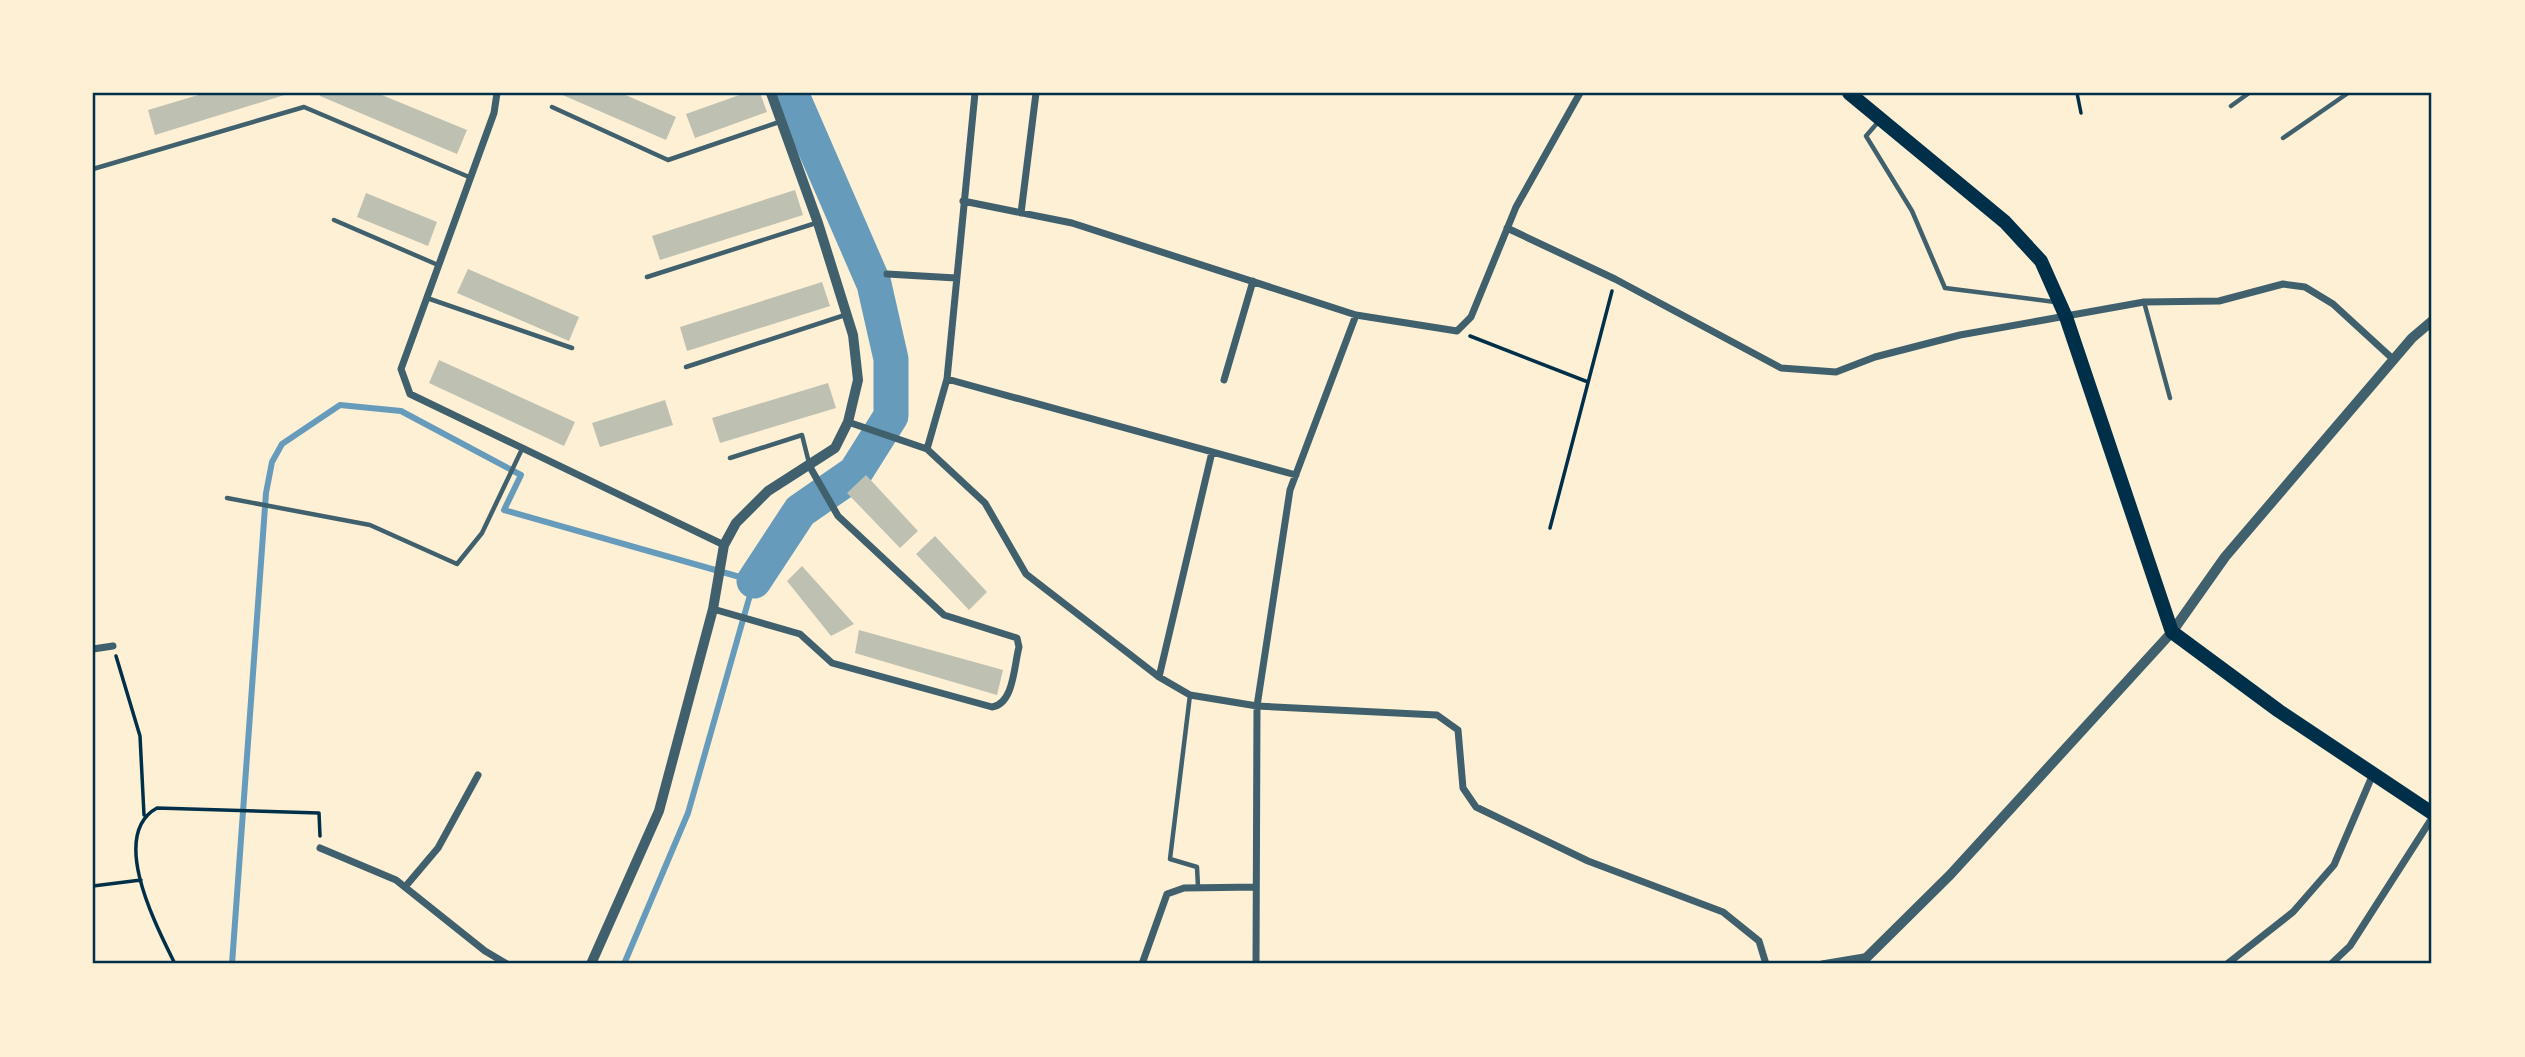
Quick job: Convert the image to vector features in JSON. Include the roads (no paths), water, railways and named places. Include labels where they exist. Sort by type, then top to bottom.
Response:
[{"type":"main road","points":[[1849,93],[2005,222],[2041,261],[2066,317],[2172,632],[2279,711],[2432,816]]},
{"type":"street","points":[[497,93],[494,113],[401,369],[410,394],[724,545]]},
{"type":"street","points":[[592,964],[659,811],[713,609],[724,545],[736,523],[768,491],[810,467],[835,448],[848,422],[858,380],[853,335],[818,223],[771,93]]},
{"type":"street","points":[[928,449],[947,379],[975,93]]},
{"type":"street","points":[[1021,213],[1036,93]]},
{"type":"street","points":[[963,201],[1072,223],[1356,315],[1457,331],[1471,317],[1507,228],[1580,93]]},
{"type":"street","points":[[1507,228],[1615,278],[1782,368],[1836,372],[1875,357],[1960,335],[2144,302],[2220,301],[2283,284],[2305,287],[2333,304],[2394,360]]},
{"type":"street","points":[[887,275],[956,278]]},
{"type":"street","points":[[1224,380],[1253,281]]},
{"type":"street","points":[[1256,964],[1257,706],[1290,489],[1356,315]]},
{"type":"street","points":[[1822,964],[1862,961],[1950,875],[2172,632],[2225,557],[2394,360],[2432,321]]},
{"type":"street","points":[[947,379],[1296,475]]},
{"type":"street","points":[[848,422],[928,449],[985,503],[1026,574],[1159,677],[1190,695],[1257,706],[1437,715],[1458,730],[1463,788],[1476,807],[1588,861],[1723,912],[1759,941],[1766,964]]},
{"type":"street","points":[[1159,677],[1212,452]]},
{"type":"street","points":[[713,609],[800,634],[832,663],[992,707],[1000,706],[1007,698],[1019,646],[1017,638],[944,615],[838,516],[810,467]]},
{"type":"street","points":[[93,649],[113,646]]},
{"type":"street","points":[[2227,964],[2293,912],[2334,865],[2372,774]]},
{"type":"street","points":[[405,887],[438,848],[478,775]]},
{"type":"street","points":[[2331,964],[2350,946],[2432,816]]},
{"type":"street","points":[[320,848],[396,880],[485,951],[507,964]]},
{"type":"street","points":[[1142,964],[1167,894],[1184,888],[1256,887]]},
{"type":"lane","points":[[2231,106],[2249,93]]},
{"type":"lane","points":[[2283,138],[2348,93]]},
{"type":"lane","points":[[93,169],[304,107],[469,177]]},
{"type":"lane","points":[[552,107],[668,160],[783,121]]},
{"type":"lane","points":[[1880,120],[1866,136],[1912,211],[1945,288],[2059,302]]},
{"type":"lane","points":[[334,220],[438,265]]},
{"type":"lane","points":[[647,277],[818,223]]},
{"type":"lane","points":[[427,298],[572,348]]},
{"type":"lane","points":[[2144,302],[2170,398]]},
{"type":"lane","points":[[687,366],[846,314]]},
{"type":"lane","points":[[730,458],[802,435],[810,467]]},
{"type":"lane","points":[[227,498],[370,525],[457,564],[482,533],[523,448]]},
{"type":"lane","points":[[1190,695],[1170,859],[1197,867],[1198,887]]},
{"type":"waterway","points":[[754,581],[800,511],[855,473],[891,416],[891,359],[874,284],[791,93]]},
{"type":"waterway","points":[[232,964],[266,493],[272,462],[282,444],[340,405],[401,411],[521,475],[504,510],[754,581],[688,813],[624,964]]}]
